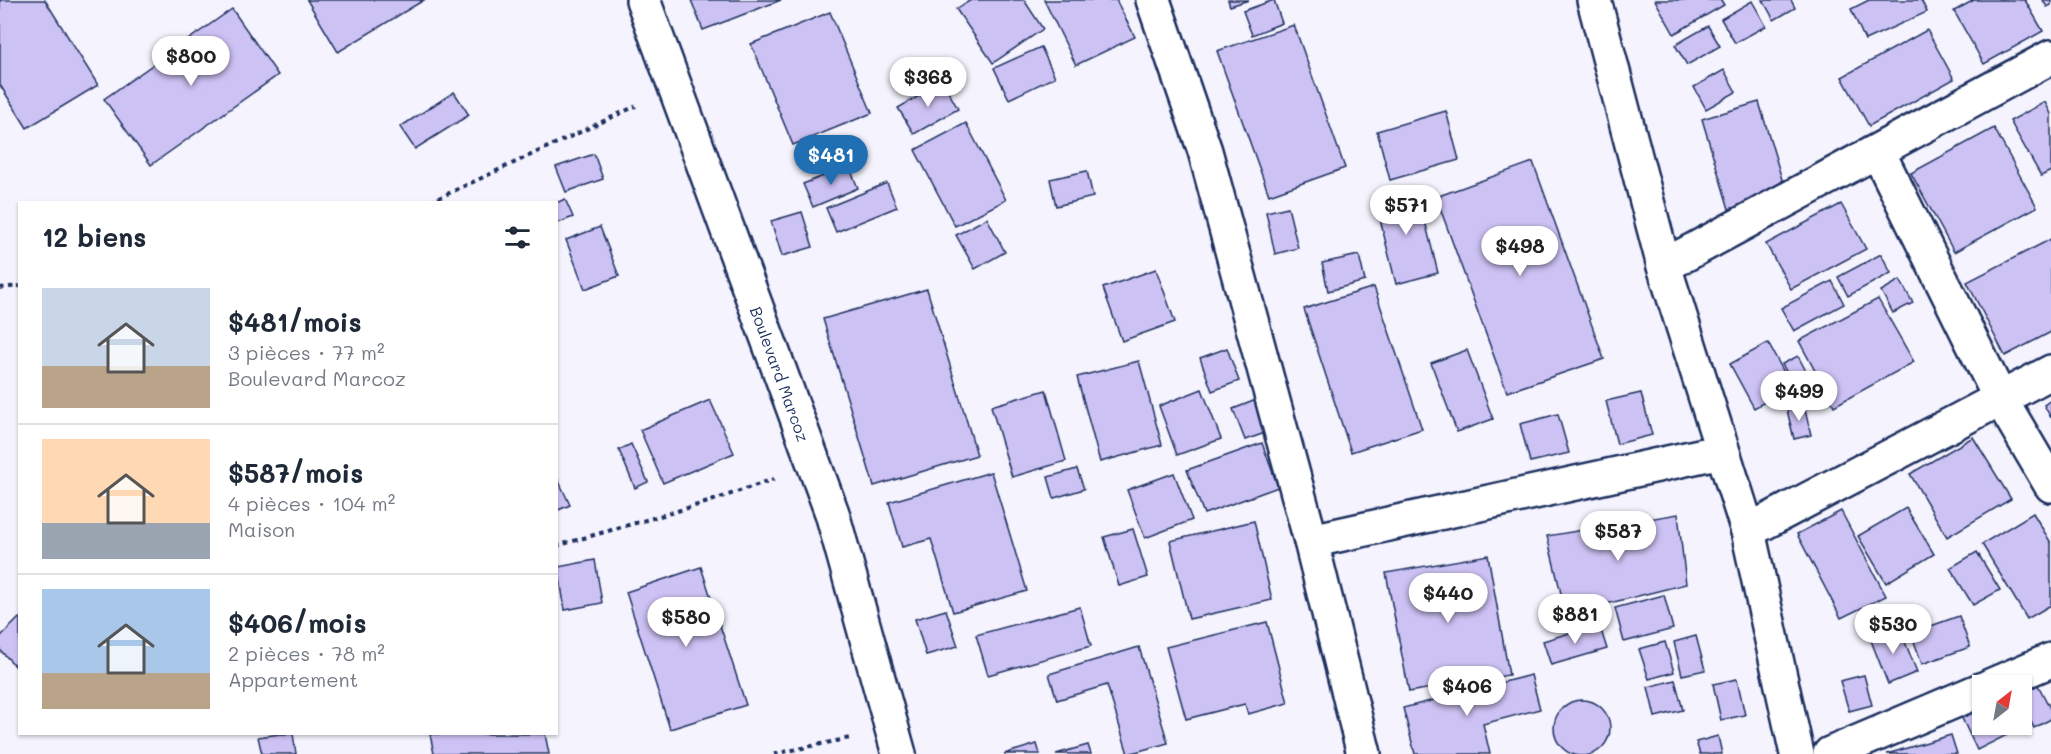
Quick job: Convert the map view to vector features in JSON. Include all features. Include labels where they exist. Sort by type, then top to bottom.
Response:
[{"type":"street","name":"Boulevard Marcoz","points":[[643,0],[832,513],[895,742]]},
{"type":"street","points":[[1153,0],[1205,151],[1311,542],[1364,754]]},
{"type":"street","points":[[1594,0],[1664,266],[1748,531],[1797,754]]},
{"type":"street","points":[[1664,266],[1878,153],[2051,57]]},
{"type":"street","points":[[1878,153],[2000,398],[2051,485]]},
{"type":"street","points":[[1748,531],[2051,372]]},
{"type":"street","points":[[1311,542],[1722,451]]},
{"type":"street","points":[[2016,675],[2051,660]]},
{"type":"street","points":[[1830,754],[1972,694]]},
{"type":"path","points":[[432,201],[675,88]]},
{"type":"path","points":[[0,288],[18,286]]},
{"type":"path","points":[[558,545],[708,502],[814,465]]},
{"type":"path","points":[[774,754],[895,742]]},
{"type":"building","points":[[0,0],[45,0],[98,85],[27,128],[0,85]]},
{"type":"building","points":[[307,0],[424,0],[338,52]]},
{"type":"building","points":[[691,0],[781,0],[703,30]]},
{"type":"building","points":[[971,0],[1024,0],[1043,29],[993,63],[956,9]]},
{"type":"building","points":[[1044,0],[1116,0],[1135,37],[1076,65]]},
{"type":"building","points":[[1228,0],[1249,0],[1230,6]]},
{"type":"building","points":[[1274,0],[1282,23],[1252,35],[1243,11]]},
{"type":"building","points":[[1655,0],[1721,0],[1724,5],[1674,34]]},
{"type":"building","points":[[1763,0],[1791,0],[1795,8],[1774,20]]},
{"type":"building","points":[[1869,0],[1921,0],[1927,12],[1865,40],[1851,9]]},
{"type":"building","points":[[1974,0],[2025,0],[2043,31],[1984,64],[1954,11]]},
{"type":"building","points":[[2043,0],[2051,0],[2051,5],[2047,7]]},
{"type":"building","points":[[1752,1],[1766,26],[1735,43],[1721,19]]},
{"type":"building","points":[[232,9],[278,75],[151,165],[104,99]]},
{"type":"building","points":[[830,12],[872,113],[793,145],[751,44]]},
{"type":"building","points":[[1294,25],[1345,168],[1269,195],[1217,51]]},
{"type":"building","points":[[1708,26],[1720,46],[1687,65],[1675,45]]},
{"type":"building","points":[[1927,30],[1954,79],[1869,126],[1842,77]]},
{"type":"building","points":[[1041,47],[1055,77],[1009,99],[994,68]]},
{"type":"building","points":[[1724,70],[1736,92],[1706,109],[1694,87]]},
{"type":"building","points":[[943,82],[958,109],[914,134],[898,108]]},
{"type":"building","points":[[454,92],[469,115],[415,149],[400,127]]},
{"type":"building","points":[[1759,102],[1786,193],[1729,209],[1702,119]]},
{"type":"building","points":[[2045,102],[2051,114],[2051,171],[2041,176],[2010,121]]},
{"type":"building","points":[[1446,111],[1459,160],[1390,180],[1377,131]]},
{"type":"building","points":[[966,123],[1006,200],[955,226],[915,150]]},
{"type":"building","points":[[1994,128],[2037,207],[1954,252],[1911,173]]},
{"type":"building","points":[[594,154],[603,179],[566,192],[556,167]]},
{"type":"building","points":[[1533,162],[1604,359],[1507,392],[1436,197]]},
{"type":"building","points":[[849,166],[858,188],[813,207],[803,184]]},
{"type":"building","points":[[1087,171],[1093,197],[1056,206],[1050,179]]},
{"type":"building","points":[[887,183],[897,207],[836,232],[826,208]]},
{"type":"building","points":[[1417,189],[1438,273],[1396,284],[1375,199]]},
{"type":"building","points":[[565,199],[573,217],[558,223],[558,202]]},
{"type":"building","points":[[1841,204],[1866,249],[1791,289],[1766,244]]},
{"type":"building","points":[[1288,207],[1298,248],[1275,254],[1266,212]]},
{"type":"building","points":[[802,212],[813,247],[782,256],[771,221]]},
{"type":"building","points":[[987,218],[1005,252],[975,269],[956,235]]},
{"type":"building","points":[[600,227],[619,276],[585,289],[566,240]]},
{"type":"building","points":[[2051,239],[2051,332],[2005,356],[1967,282]]},
{"type":"building","points":[[1881,254],[1891,273],[1848,296],[1838,277]]},
{"type":"building","points":[[1359,255],[1365,281],[1328,291],[1322,263]]},
{"type":"building","points":[[1156,269],[1175,322],[1122,341],[1103,288]]},
{"type":"building","points":[[1900,280],[1913,303],[1893,313],[1881,291]]},
{"type":"building","points":[[1832,281],[1844,304],[1794,331],[1781,308]]},
{"type":"building","points":[[1374,287],[1422,429],[1351,452],[1304,309]]},
{"type":"building","points":[[927,289],[977,455],[874,486],[823,319]]},
{"type":"building","points":[[1878,299],[1914,362],[1834,406],[1799,341]]},
{"type":"building","points":[[1768,343],[1792,387],[1754,408],[1730,364]]},
{"type":"building","points":[[1227,348],[1239,381],[1212,391],[1200,358]]},
{"type":"building","points":[[1467,350],[1493,419],[1457,432],[1431,363]]},
{"type":"building","points":[[1798,356],[1816,390],[1801,398],[1782,364]]},
{"type":"building","points":[[1139,361],[1162,445],[1100,462],[1077,377]]},
{"type":"building","points":[[1202,389],[1221,439],[1177,455],[1159,406]]},
{"type":"building","points":[[1046,390],[1066,461],[1012,477],[991,406]]},
{"type":"building","points":[[1641,393],[1652,435],[1617,444],[1606,401]]},
{"type":"building","points":[[710,400],[734,453],[663,483],[640,430]]},
{"type":"building","points":[[1256,400],[1268,432],[1245,440],[1233,409]]},
{"type":"building","points":[[2051,400],[2051,418],[2044,405]]},
{"type":"building","points":[[1804,406],[1811,435],[1794,439],[1787,410]]},
{"type":"building","points":[[1558,414],[1569,453],[1530,462],[1520,424]]},
{"type":"building","points":[[1973,437],[2011,499],[1947,537],[1910,474]]},
{"type":"building","points":[[1262,443],[1278,487],[1204,514],[1187,470]]},
{"type":"building","points":[[631,444],[648,482],[635,488],[619,450]]},
{"type":"building","points":[[1077,469],[1084,489],[1054,498],[1048,477]]},
{"type":"building","points":[[991,472],[1027,591],[953,612],[931,539],[902,547],[889,502]]},
{"type":"building","points":[[1174,473],[1192,520],[1145,538],[1127,490]]},
{"type":"building","points":[[558,479],[570,505],[558,510]]},
{"type":"building","points":[[1906,508],[1934,554],[1886,583],[1858,536]]},
{"type":"building","points":[[1841,511],[1886,596],[1841,618],[1797,534]]},
{"type":"building","points":[[2033,513],[2051,543],[2051,605],[2027,619],[1982,544]]},
{"type":"building","points":[[1678,514],[1686,584],[1566,614],[1547,536]]},
{"type":"building","points":[[1254,521],[1272,600],[1189,619],[1170,541]]},
{"type":"building","points":[[1133,529],[1148,577],[1119,586],[1104,537]]},
{"type":"building","points":[[1977,552],[2000,590],[1973,605],[1950,568]]},
{"type":"building","points":[[1488,555],[1509,675],[1409,692],[1386,573]]},
{"type":"building","points":[[595,560],[602,603],[565,610],[558,567]]},
{"type":"building","points":[[701,567],[746,705],[670,729],[626,592]]},
{"type":"building","points":[[1664,595],[1673,629],[1624,642],[1615,608]]},
{"type":"building","points":[[1080,607],[1091,646],[988,675],[976,635]]},
{"type":"building","points":[[946,610],[958,646],[926,655],[915,619]]},
{"type":"building","points":[[1959,616],[1970,647],[1922,664],[1911,633]]},
{"type":"building","points":[[18,619],[18,669],[0,650],[0,637]]},
{"type":"building","points":[[1267,622],[1288,703],[1248,714],[1245,704],[1186,719],[1166,647]]},
{"type":"building","points":[[1599,624],[1607,649],[1551,665],[1543,641]]},
{"type":"building","points":[[1899,627],[1917,672],[1888,684],[1870,638]]},
{"type":"building","points":[[1696,636],[1705,670],[1682,675],[1674,642]]},
{"type":"building","points":[[1665,642],[1674,672],[1649,679],[1639,649]]},
{"type":"building","points":[[1139,647],[1168,743],[1128,754],[1107,685],[1057,700],[1049,674]]},
{"type":"building","points":[[1531,675],[1540,709],[1483,724],[1490,754],[1415,754],[1403,708]]},
{"type":"building","points":[[1864,675],[1872,705],[1849,711],[1840,681]]},
{"type":"building","points":[[1737,679],[1745,715],[1721,720],[1713,684]]},
{"type":"building","points":[[1675,680],[1683,710],[1655,717],[1648,687]]},
{"type":"building","points":[[2038,685],[2051,710],[2051,719],[2034,728],[2032,724],[2032,688]]},
{"type":"building","points":[[1582,700],[1593,702],[1602,708],[1609,723],[1608,739],[1602,748],[1593,754],[1571,754],[1562,748],[1556,739],[1554,728],[1556,717],[1562,708],[1571,702]]},
{"type":"building","points":[[1972,710],[1972,735],[2007,735],[1977,750],[1961,716]]},
{"type":"building","points":[[293,735],[296,754],[262,754],[258,737]]},
{"type":"building","points":[[430,735],[545,735],[549,754],[434,754]]},
{"type":"building","points":[[1951,735],[1957,754],[1887,754]]},
{"type":"building","points":[[1718,736],[1722,754],[1700,754],[1696,742]]},
{"type":"building","points":[[1037,744],[1040,754],[1004,754]]},
{"type":"building","points":[[1088,745],[1091,754],[1056,754]]}]
